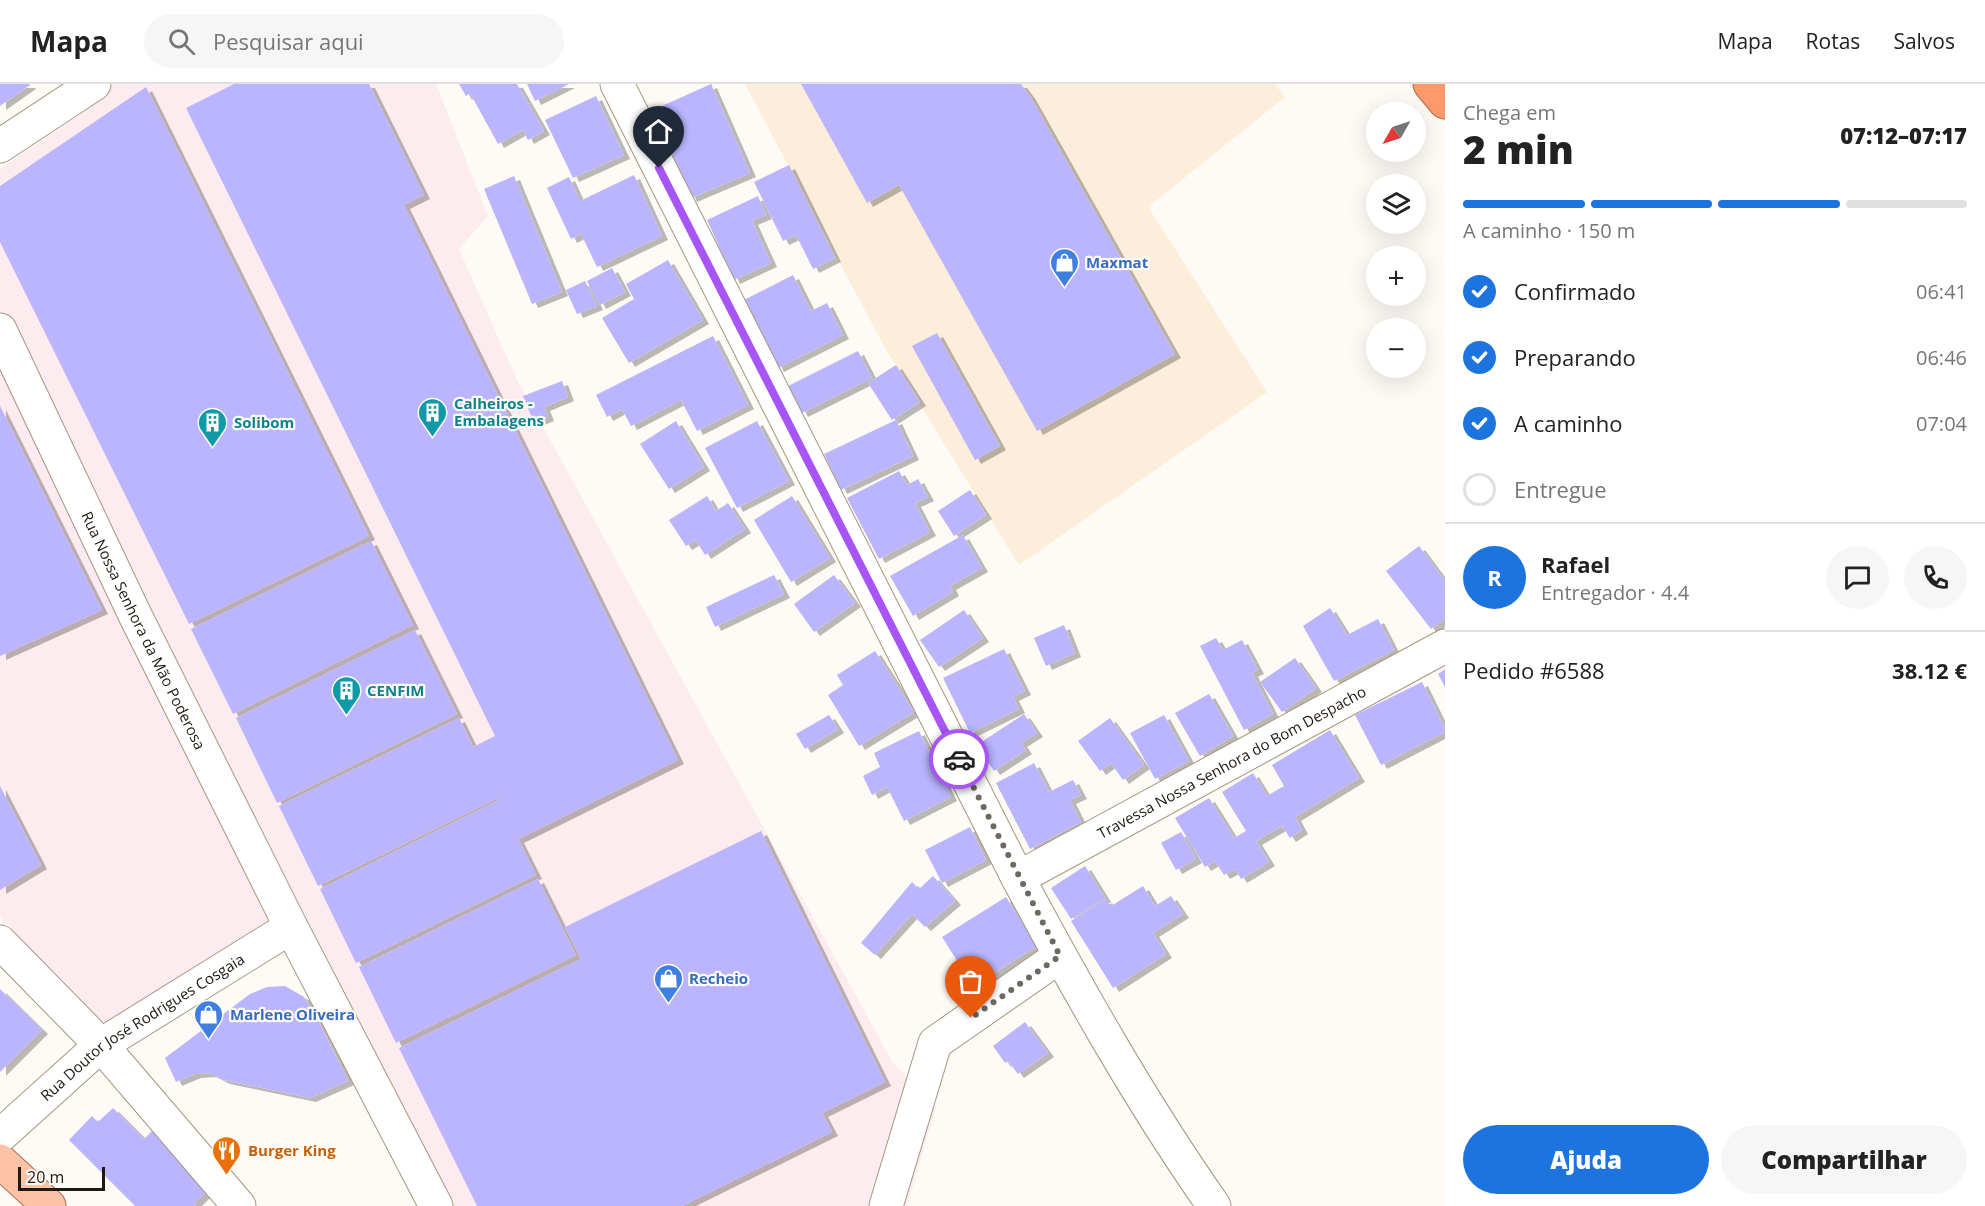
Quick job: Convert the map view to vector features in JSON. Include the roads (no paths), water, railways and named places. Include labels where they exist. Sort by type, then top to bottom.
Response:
[{"type":"highway","points":[[1430,84],[1445,102]]},
{"type":"main road","points":[[0,1161],[49,1206]]},
{"type":"street","points":[[0,146],[94,84]]},
{"type":"street","points":[[617,84],[1018,878],[1060,956],[1158,1122],[1214,1206]]},
{"type":"street","name":"Rua Nossa Senhora da Mão Poderosa","points":[[0,330],[135,615],[291,927],[436,1206]]},
{"type":"street","name":"Travessa Nossa Senhora do Bom Despacho","points":[[1018,878],[1445,646]]},
{"type":"street","name":"Rua Doutor José Rodrigues Cosgaia","points":[[0,1136],[101,1045],[291,927]]},
{"type":"street","points":[[0,942],[101,1045],[239,1206]]},
{"type":"street","points":[[886,1206],[935,1042],[1060,956]]},
{"type":"place","name":"Maxmat","points":[[1065,288]]},
{"type":"place","name":"Calheiros - Embalagens","points":[[433,438]]},
{"type":"place","name":"Solibom","points":[[213,448]]},
{"type":"place","name":"CENFIM","points":[[346,716]]},
{"type":"place","name":"Recheio","points":[[668,1004]]},
{"type":"place","name":"Marlene Oliveira","points":[[209,1040]]},
{"type":"place","name":"Burger King","points":[[227,1176]]}]
